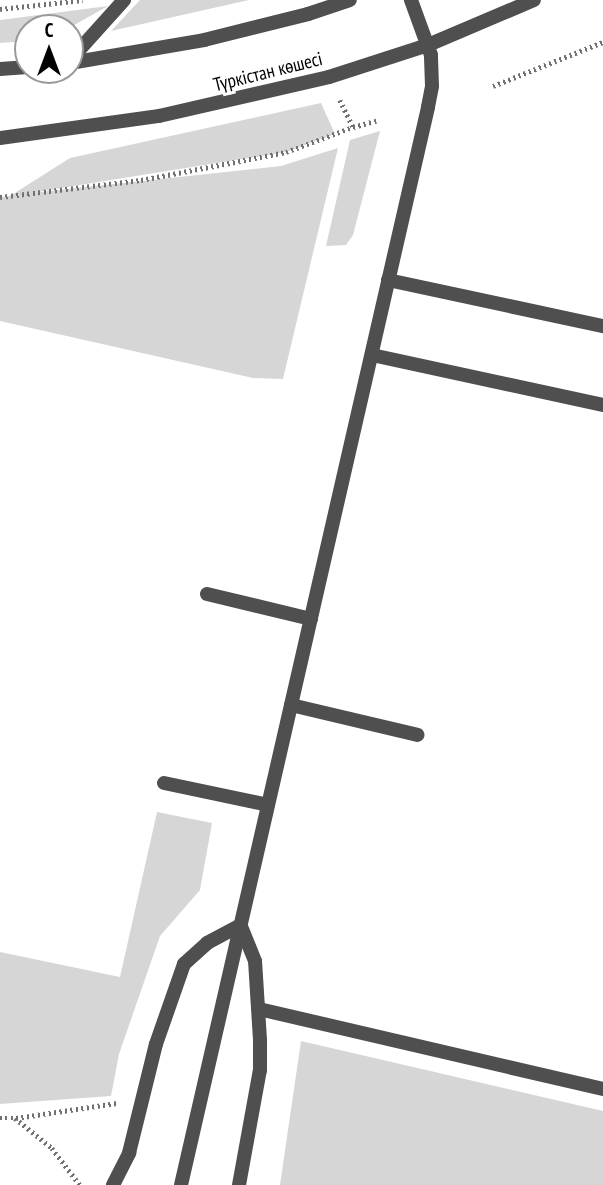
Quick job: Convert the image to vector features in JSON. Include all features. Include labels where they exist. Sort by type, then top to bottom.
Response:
[{"type":"street","points":[[84,45],[124,0]]},
{"type":"street","points":[[84,59],[204,40],[308,14],[350,0]]},
{"type":"street","points":[[181,1185],[432,86],[433,69],[428,45],[411,0]]},
{"type":"street","name":"Түркістан көшесі","points":[[0,138],[74,130],[242,100],[329,77],[428,45],[534,0]]},
{"type":"street","points":[[388,280],[603,326]]},
{"type":"street","points":[[372,355],[603,405]]},
{"type":"street","points":[[207,594],[311,620]]},
{"type":"street","points":[[291,705],[418,735]]},
{"type":"street","points":[[163,783],[268,805]]},
{"type":"street","points":[[239,1185],[260,1070],[259,1009],[254,961],[240,925]]},
{"type":"street","points":[[113,1185],[129,1153],[156,1044],[184,964],[207,943],[240,925]]},
{"type":"street","points":[[259,1009],[603,1089]]},
{"type":"path","points":[[23,0],[23,7]]},
{"type":"path","points":[[0,9],[83,0]]},
{"type":"path","points":[[493,86],[603,42]]},
{"type":"path","points":[[338,96],[353,127]]},
{"type":"path","points":[[0,197],[141,180],[272,155],[376,121]]},
{"type":"path","points":[[0,1118],[117,1104]]},
{"type":"path","points":[[15,1118],[52,1148],[80,1185]]},
{"type":"shaded area","points":[[140,0],[249,0],[111,31]]},
{"type":"shaded area","points":[[108,6],[84,20],[84,14],[46,14]]},
{"type":"shaded area","points":[[14,18],[14,42],[0,43],[0,20]]},
{"type":"shaded area","points":[[321,103],[335,134],[286,152],[30,193],[281,166],[338,148],[283,379],[253,378],[0,321],[0,197],[10,196],[70,158]]},
{"type":"shaded area","points":[[380,131],[353,235],[346,245],[326,246],[350,140]]},
{"type":"shaded area","points":[[157,812],[212,823],[200,890],[160,936],[119,1054],[111,1096],[0,1104],[0,952],[120,977]]},
{"type":"shaded area","points":[[301,1041],[603,1111],[603,1185],[280,1185]]}]
